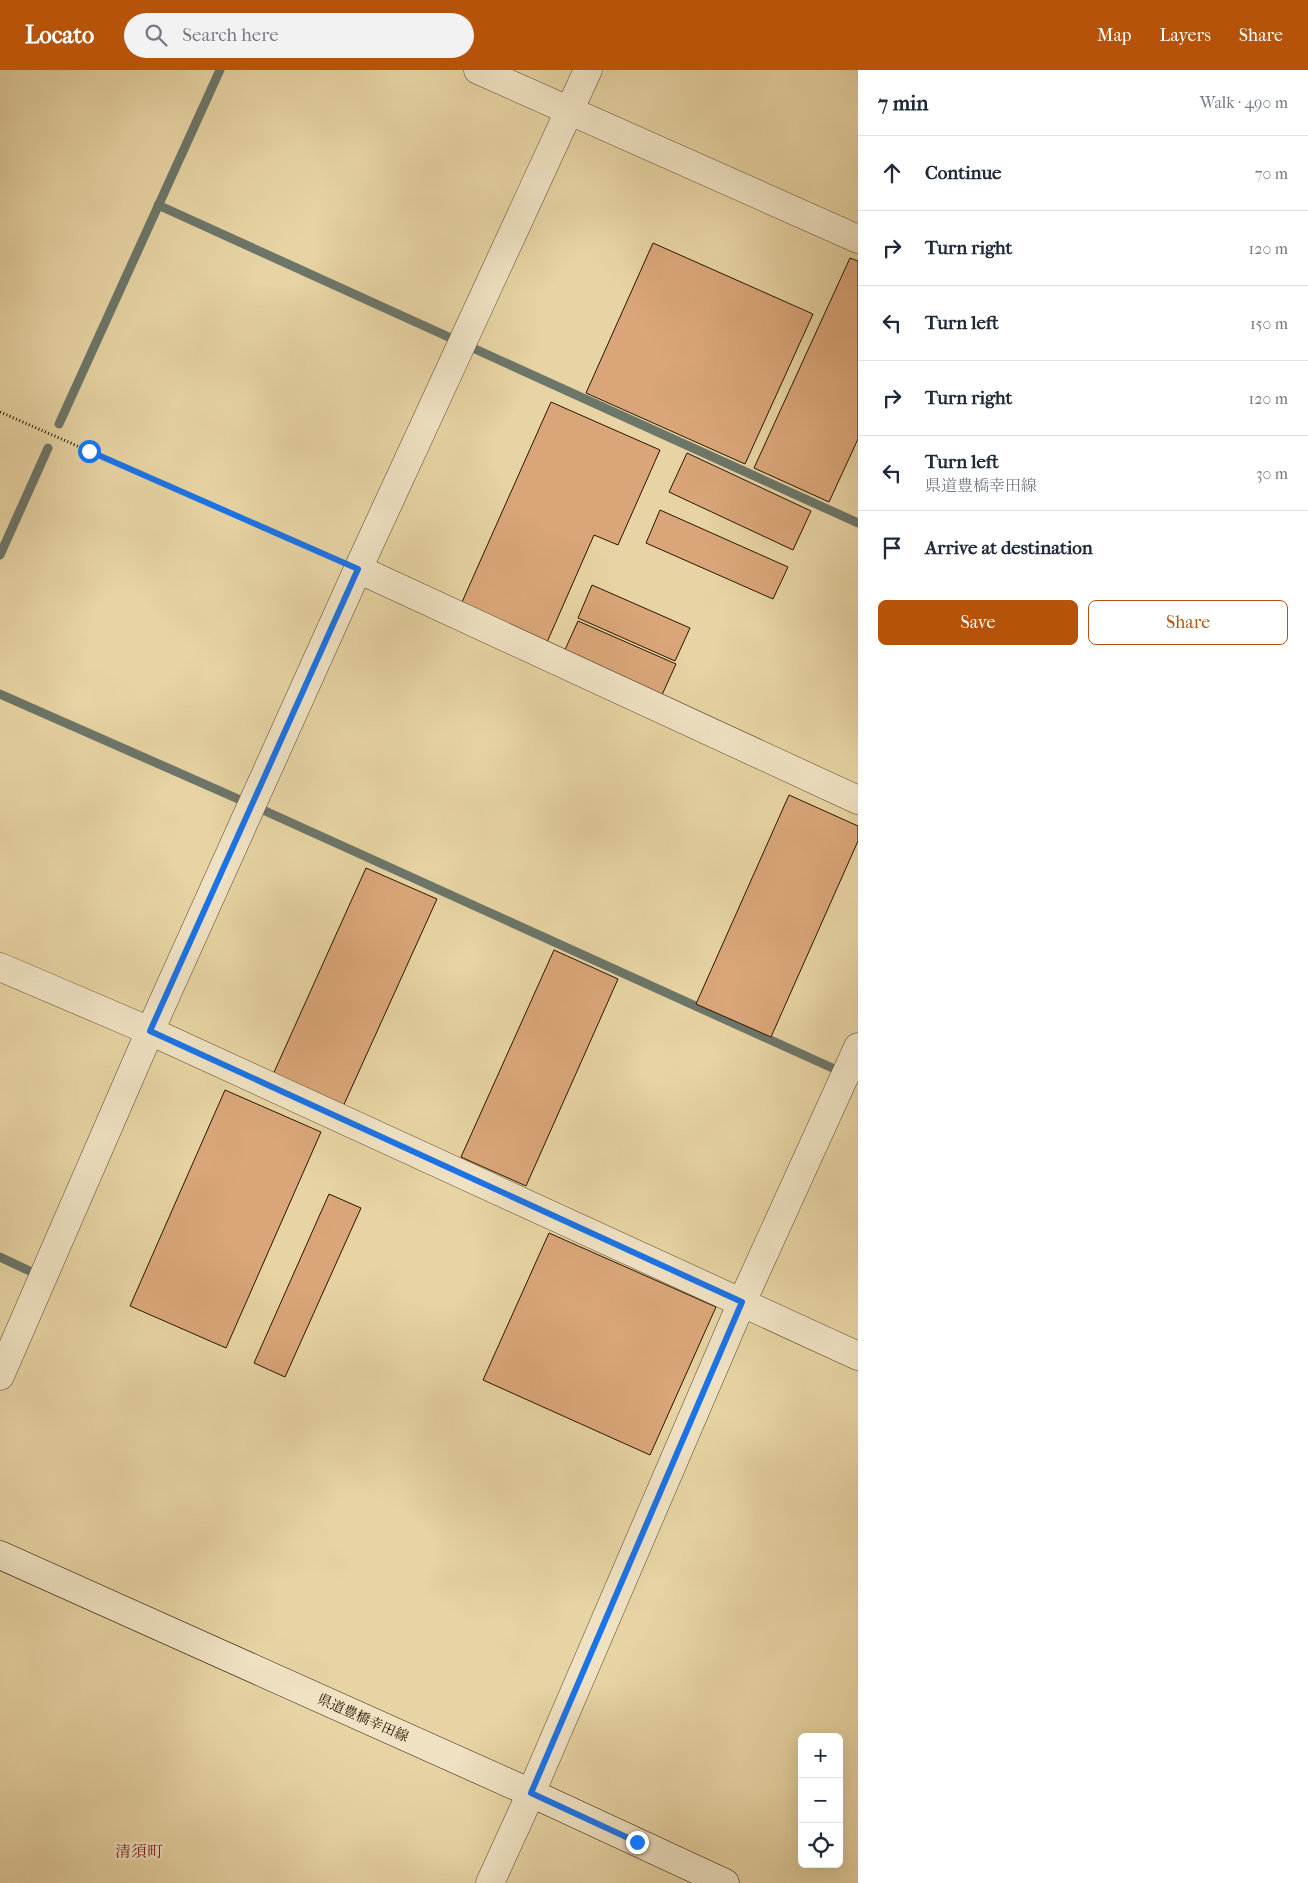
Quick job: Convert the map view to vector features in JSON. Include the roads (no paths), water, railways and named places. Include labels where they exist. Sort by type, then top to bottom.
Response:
[{"type":"street","points":[[478,70],[858,240]]},
{"type":"street","points":[[0,1376],[150,1031],[358,569],[588,70]]},
{"type":"street","points":[[358,569],[858,800]]},
{"type":"street","points":[[0,967],[150,1031],[858,1356]]},
{"type":"street","points":[[490,1883],[531,1793],[742,1302],[858,1047]]},
{"type":"street","name":"県道豊橋幸田線","points":[[0,1555],[531,1793],[725,1883]]},
{"type":"waterway","points":[[59,424],[220,70]]},
{"type":"waterway","points":[[158,205],[858,523]]},
{"type":"waterway","points":[[0,555],[48,448]]},
{"type":"waterway","points":[[0,694],[245,802]]},
{"type":"waterway","points":[[263,810],[839,1071]]},
{"type":"waterway","points":[[0,1257],[36,1274]]},
{"type":"district","name":"清須町","points":[[139,1851]]}]
